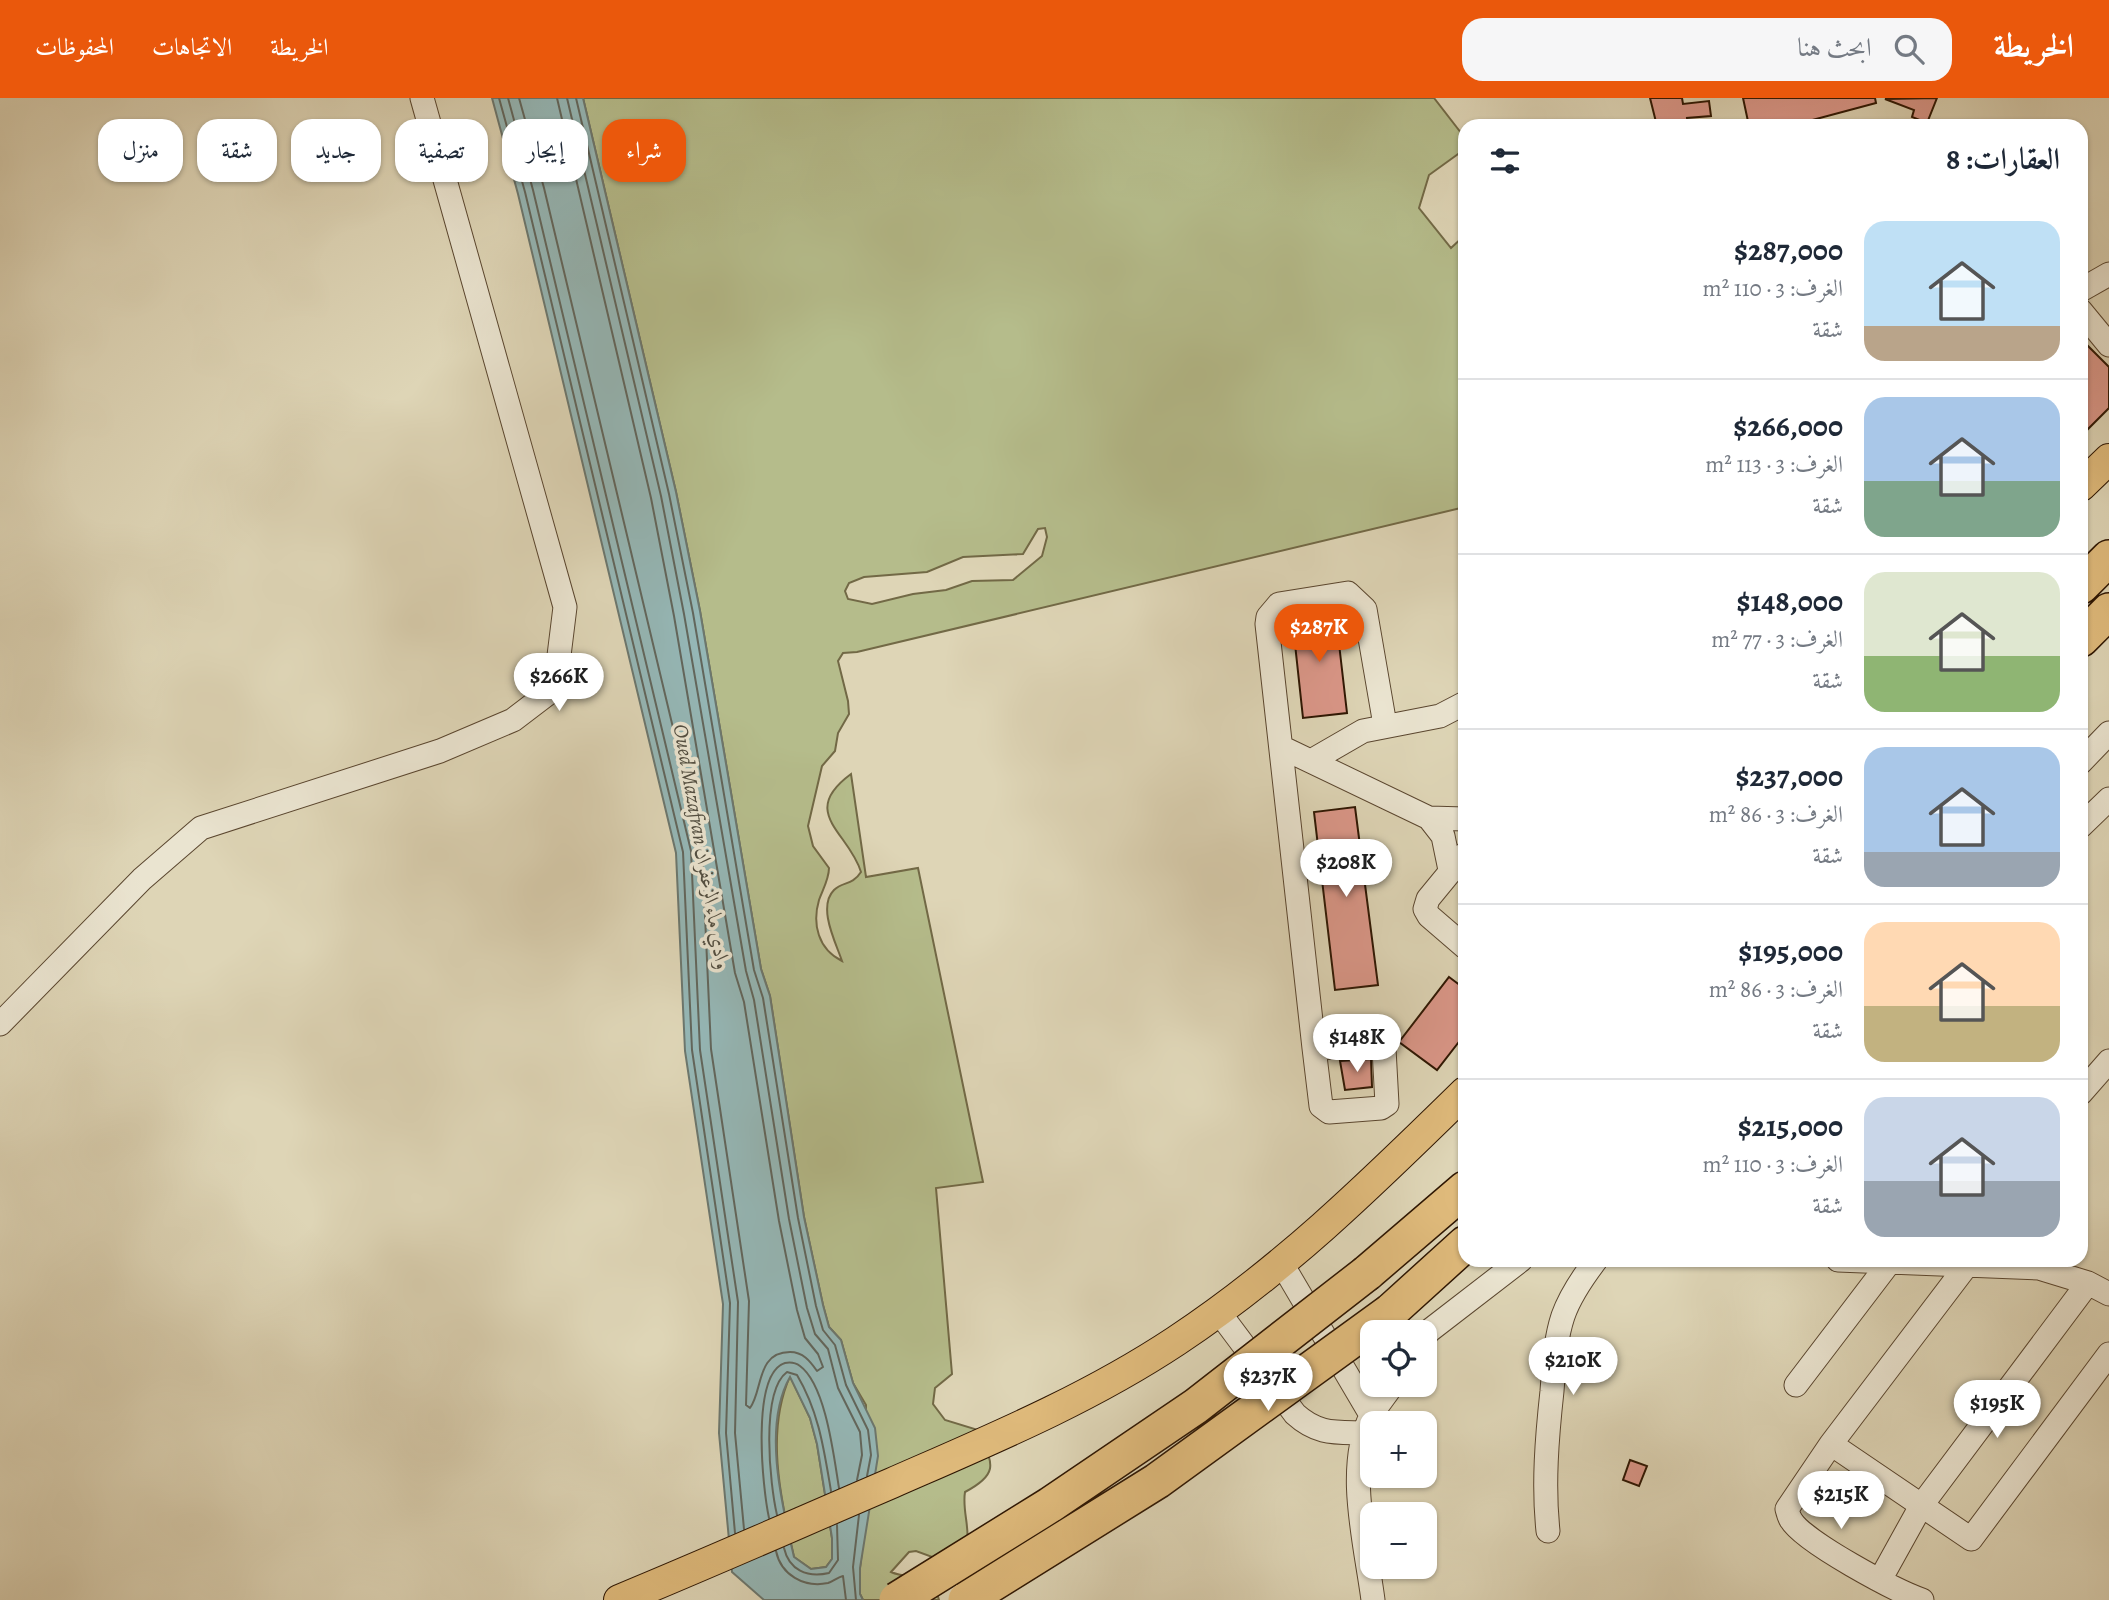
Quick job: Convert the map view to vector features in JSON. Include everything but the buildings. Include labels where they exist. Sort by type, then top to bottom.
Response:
[{"type":"highway","points":[[2088,579],[2109,558]]},
{"type":"highway","points":[[2088,632],[2109,611]]},
{"type":"highway","points":[[897,1600],[1050,1505],[1196,1406],[1367,1273],[1458,1195]]},
{"type":"highway","points":[[966,1600],[1157,1481],[1391,1312],[1458,1250]]},
{"type":"main road","points":[[2088,479],[2109,459]]},
{"type":"main road","points":[[633,1594],[1035,1421],[1140,1364],[1282,1264],[1332,1222],[1458,1099]]},
{"type":"street","points":[[0,1024],[142,879],[201,828],[440,751],[513,720],[555,688],[565,607],[422,98]]},
{"type":"street","points":[[2088,286],[2109,274]]},
{"type":"street","points":[[2088,320],[2109,345]]},
{"type":"street","points":[[1314,1048],[1267,624],[1268,617],[1279,604],[1348,593],[1362,603],[1385,725]]},
{"type":"street","points":[[1311,761],[1353,736],[1385,725],[1440,716],[1458,707]]},
{"type":"street","points":[[2088,755],[2109,733]]},
{"type":"street","points":[[1281,747],[1429,818],[1458,819]]},
{"type":"street","points":[[2088,819],[2109,799]]},
{"type":"street","points":[[1429,818],[1458,862],[1428,899],[1425,909],[1429,916],[1458,941]]},
{"type":"street","points":[[2088,1085],[2109,1062]]},
{"type":"street","points":[[1282,1264],[1361,1411]]},
{"type":"street","points":[[1437,1325],[1512,1267]]},
{"type":"street","points":[[1548,1531],[1545,1503],[1548,1431],[1556,1341],[1563,1314],[1591,1267]]},
{"type":"street","points":[[1796,1385],[1886,1267]]},
{"type":"street","points":[[1922,1600],[1902,1593],[1816,1542],[1791,1521],[1787,1509],[1831,1444],[1965,1267]]},
{"type":"street","points":[[2015,1267],[2039,1268],[2088,1283],[2109,1294]]},
{"type":"street","points":[[1880,1580],[1921,1506],[2088,1283]]},
{"type":"street","points":[[1218,1311],[1295,1414],[1308,1426],[1325,1432],[1360,1425]]},
{"type":"street","points":[[1831,1444],[1971,1539],[2109,1354]]},
{"type":"street","points":[[1360,1455],[1359,1484],[1373,1600]]},
{"type":"green space","points":[[583,98],[1434,98],[1458,129],[1458,154],[1429,175],[1419,208],[1451,248],[1458,242],[1458,509],[857,652],[843,653],[838,661],[849,714],[838,733],[835,751],[822,766],[808,826],[813,846],[829,868],[817,909],[819,935],[827,950],[842,961],[829,925],[827,906],[834,890],[861,872],[828,812],[829,800],[836,788],[851,774],[866,877],[918,868],[983,1182],[936,1188],[952,1374],[935,1388],[933,1404],[945,1420],[978,1430],[990,1459],[989,1473],[965,1492],[967,1545],[943,1561],[916,1551],[909,1552],[891,1572],[926,1580],[936,1591],[939,1600],[863,1600],[860,1594],[866,1519],[866,1405],[853,1383],[841,1340],[829,1327],[823,1305],[804,1217],[770,996],[761,969],[700,611],[676,492],[603,182],[686,182],[686,119],[602,119],[602,178]],"holes":[[[1045,528],[1047,537],[1042,556],[1013,580],[972,581],[946,590],[913,594],[872,604],[848,599],[845,591],[849,583],[864,577],[927,572],[963,557],[1023,554],[1038,529]]]},
{"type":"green space","points":[[790,1376],[810,1418],[817,1444],[832,1538],[832,1559],[826,1567],[811,1569],[794,1557],[784,1512],[778,1466],[778,1420]]},
{"type":"water","points":[[492,98],[583,98],[588,119],[502,119],[502,135]]},
{"type":"water","name":"Oued Mazafran وادي ماء الزعفران","points":[[588,119],[676,492],[700,611],[761,969],[770,996],[804,1217],[823,1305],[829,1327],[841,1340],[853,1383],[875,1428],[878,1456],[860,1568],[860,1594],[863,1600],[764,1600],[732,1572],[719,1433],[723,1304],[685,1051],[676,853],[515,182],[588,182]],"holes":[[[790,1377],[810,1418],[817,1444],[832,1538],[832,1559],[826,1567],[811,1569],[794,1557],[777,1466],[777,1418]]]}]
